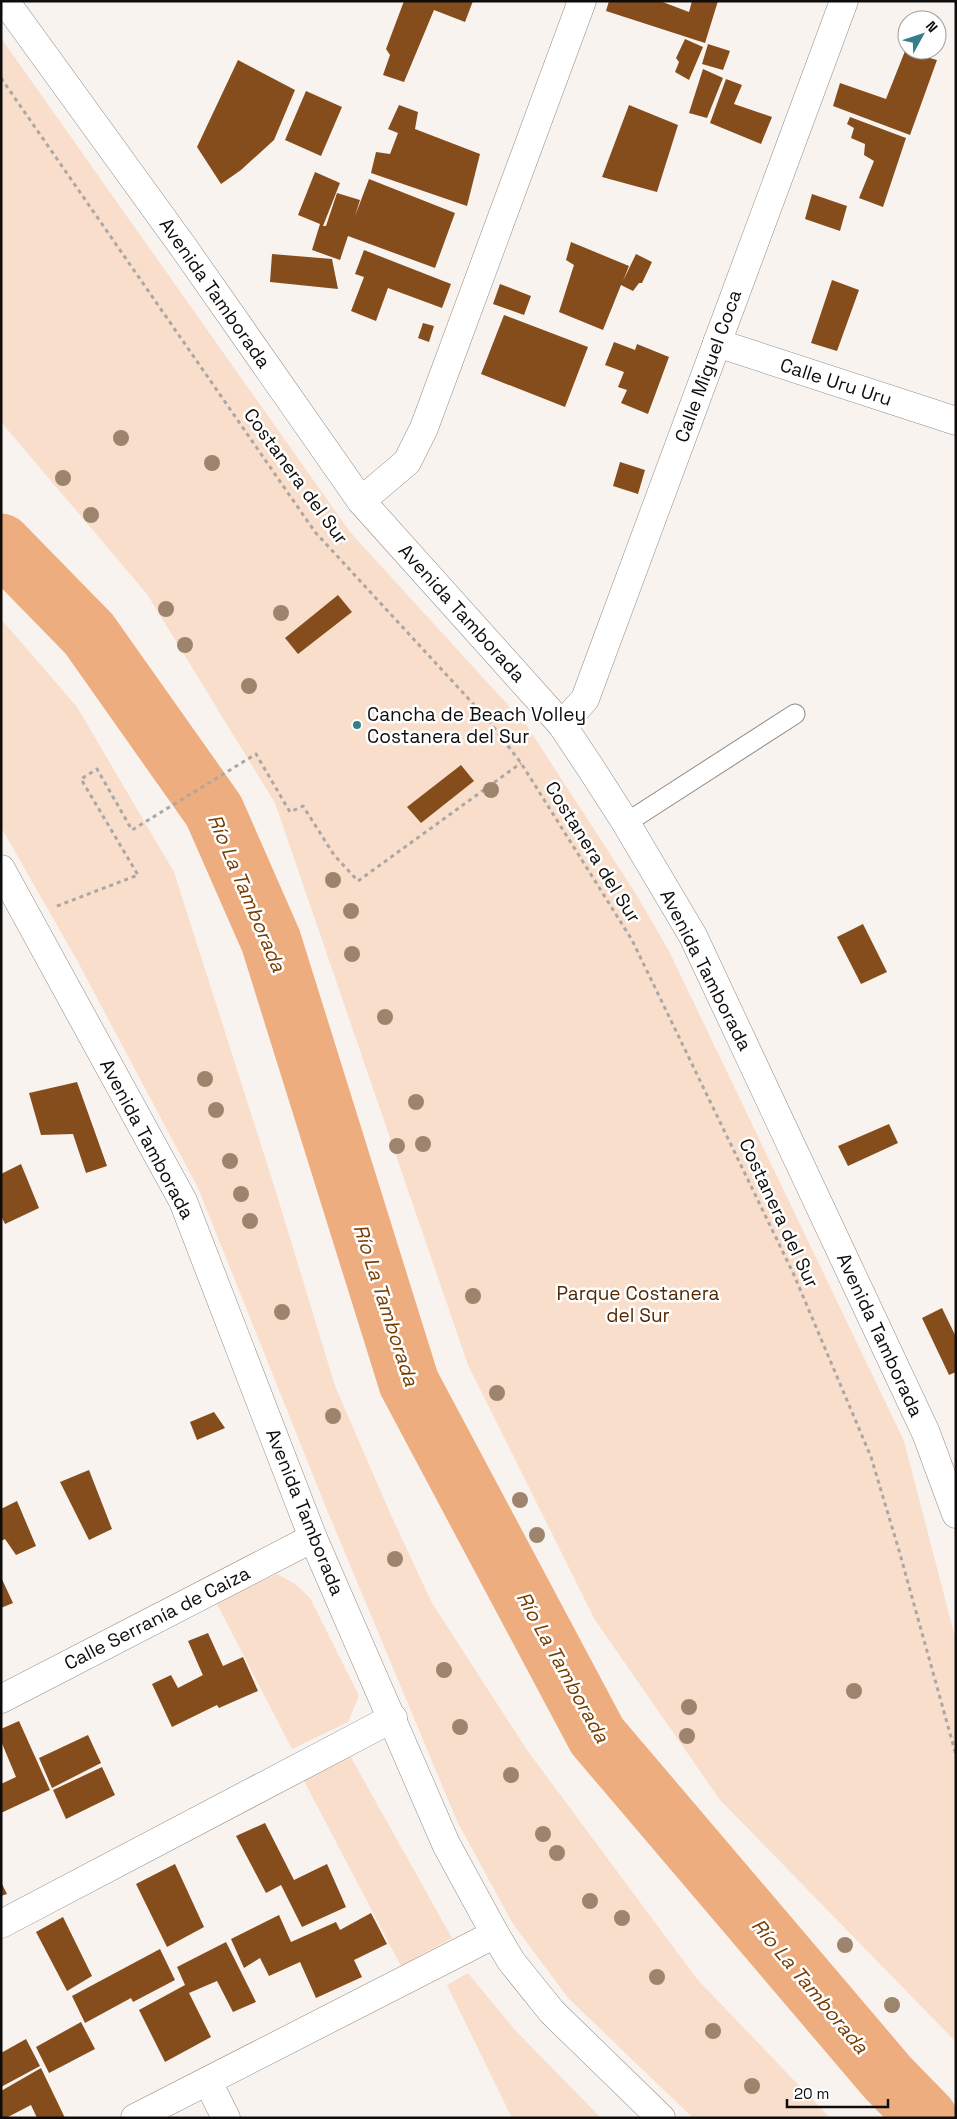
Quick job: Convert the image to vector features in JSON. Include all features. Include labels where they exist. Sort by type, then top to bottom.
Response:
[{"type":"main road","name":"Avenida Tamborada","points":[[5,1],[184,248],[361,501],[562,724],[626,823],[693,936],[951,1487],[956,1514]]},
{"type":"main road","points":[[361,501],[406,462],[424,428],[582,1]]},
{"type":"main road","name":"Calle Miguel Coca","points":[[562,724],[585,699],[844,1]]},
{"type":"main road","name":"Calle Uru Uru","points":[[717,343],[956,421]]},
{"type":"main road","name":"Avenida Tamborada","points":[[1,869],[183,1201],[313,1538],[393,1718],[446,1844],[511,1961],[552,2012],[660,2118]]},
{"type":"main road","name":"Calle Serranía de Caiza","points":[[1,1699],[313,1538]]},
{"type":"main road","points":[[1,1924],[393,1718]]},
{"type":"main road","points":[[135,2118],[495,1934]]},
{"type":"main road","points":[[208,2082],[226,2118]]},
{"type":"lane","points":[[626,823],[794,714]]},
{"type":"path","name":"Costanera del Sur","points":[[1,78],[315,532],[489,721],[521,763],[632,940],[794,1275],[870,1457],[898,1547],[956,1756]]},
{"type":"path","points":[[28,918],[138,875],[81,779],[97,769],[132,830],[256,754],[290,812],[303,806],[334,855],[358,881],[521,763]]},
{"type":"green space","name":"Parque Costanera del Sur","points":[[1,38],[350,532],[527,726],[636,894],[669,951],[904,1441],[956,1641],[956,2042],[720,1800],[595,1620],[468,1365],[275,803],[147,594],[1,422]]},
{"type":"green space","points":[[1,619],[77,707],[174,872],[276,1192],[335,1386],[390,1513],[432,1603],[527,1750],[697,1979],[830,2118],[693,2118],[569,1999],[513,1924],[457,1821],[327,1510],[198,1188],[79,964],[1,827]]},
{"type":"green space","points":[[277,1574],[295,1584],[310,1598],[359,1696],[348,1722],[292,1749],[216,1602]]},
{"type":"green space","points":[[349,1754],[452,1938],[401,1966],[303,1779]]},
{"type":"green space","points":[[468,1973],[515,2030],[601,2118],[512,2118],[447,1985]]},
{"type":"building","points":[[404,1],[473,1],[465,22],[434,10],[404,82],[383,75],[390,55],[386,49]]},
{"type":"building","points":[[609,1],[660,1],[689,12],[692,1],[718,1],[705,43],[606,11]]},
{"type":"building","points":[[685,39],[703,47],[689,80],[675,72],[679,62],[676,58]]},
{"type":"building","points":[[708,44],[730,51],[723,70],[702,64]]},
{"type":"building","points":[[238,60],[295,90],[274,140],[241,170],[221,184],[197,147]]},
{"type":"building","points":[[901,60],[937,60],[910,135],[833,106],[840,83],[886,99]]},
{"type":"building","points":[[703,69],[723,78],[707,118],[689,113]]},
{"type":"building","points":[[726,79],[742,85],[734,104],[772,117],[761,144],[710,123]]},
{"type":"building","points":[[306,91],[342,107],[321,156],[285,140]]},
{"type":"building","points":[[399,105],[418,112],[415,129],[480,154],[467,206],[371,173],[376,152],[390,154],[398,133],[388,129]]},
{"type":"building","points":[[629,105],[678,125],[657,192],[602,177]]},
{"type":"building","points":[[850,117],[906,138],[883,207],[859,198],[874,161],[864,155],[865,144],[851,138],[854,128],[847,124]]},
{"type":"building","points":[[315,172],[340,183],[323,226],[326,226],[337,193],[360,200],[355,216],[369,179],[455,213],[435,268],[348,236],[340,260],[312,250],[320,224],[298,215]]},
{"type":"building","points":[[812,194],[847,206],[840,231],[805,219]]},
{"type":"building","points":[[571,242],[629,266],[623,281],[636,254],[652,262],[642,283],[639,283],[633,291],[621,285],[603,330],[559,312],[574,265],[566,260]]},
{"type":"building","points":[[364,250],[451,284],[442,308],[388,288],[376,321],[351,311],[364,277],[355,274]]},
{"type":"building","points":[[272,254],[332,259],[338,289],[270,282]]},
{"type":"building","points":[[832,280],[859,290],[837,351],[811,343]]},
{"type":"building","points":[[500,284],[531,296],[524,315],[493,304]]},
{"type":"building","points":[[504,315],[588,347],[565,407],[481,374]]},
{"type":"building","points":[[423,323],[434,326],[429,342],[418,338]]},
{"type":"building","points":[[614,342],[635,350],[637,344],[669,357],[648,414],[621,403],[627,390],[618,387],[624,372],[605,365]]},
{"type":"building","points":[[620,462],[645,470],[638,494],[613,486]]},
{"type":"building","points":[[338,595],[352,612],[298,654],[285,638]]},
{"type":"building","points":[[461,765],[474,781],[421,823],[407,807]]},
{"type":"building","points":[[863,924],[887,972],[861,984],[837,937]]},
{"type":"building","points":[[77,1082],[107,1166],[86,1173],[73,1134],[41,1135],[29,1093]]},
{"type":"building","points":[[889,1124],[898,1143],[848,1166],[838,1146]]},
{"type":"building","points":[[21,1164],[39,1208],[5,1224],[1,1216],[1,1174]]},
{"type":"building","points":[[942,1308],[956,1337],[956,1372],[949,1375],[922,1318]]},
{"type":"building","points":[[214,1412],[225,1428],[197,1440],[190,1422]]},
{"type":"building","points":[[89,1470],[112,1529],[89,1540],[60,1482]]},
{"type":"building","points":[[17,1501],[36,1546],[16,1555],[5,1539],[1,1541],[1,1509]]},
{"type":"building","points":[[1,1577],[13,1603],[1,1608]]},
{"type":"building","points":[[208,1633],[223,1666],[243,1657],[258,1691],[219,1708],[217,1705],[172,1727],[152,1684],[171,1675],[178,1688],[203,1675],[188,1641]]},
{"type":"building","points":[[19,1721],[50,1790],[1,1813],[1,1784],[16,1777],[1,1741],[1,1729]]},
{"type":"building","points":[[88,1735],[101,1763],[52,1788],[39,1758]]},
{"type":"building","points":[[102,1767],[115,1795],[66,1819],[53,1790]]},
{"type":"building","points":[[265,1823],[294,1880],[327,1864],[346,1907],[302,1927],[281,1885],[266,1893],[236,1836]]},
{"type":"building","points":[[175,1864],[204,1927],[167,1947],[136,1884]]},
{"type":"building","points":[[1,1882],[7,1894],[1,1896]]},
{"type":"building","points":[[371,1913],[387,1944],[354,1960],[362,1977],[316,1998],[300,1962],[269,1976],[260,1958],[244,1968],[231,1939],[279,1915],[291,1942],[336,1922],[340,1930]]},
{"type":"building","points":[[63,1917],[92,1976],[67,1991],[36,1932]]},
{"type":"building","points":[[226,1942],[256,2002],[233,2012],[217,1981],[189,1993],[211,2037],[165,2062],[139,2010],[185,1985],[177,1967]]},
{"type":"building","points":[[160,1949],[175,1980],[133,2002],[131,1998],[85,2023],[72,1996]]},
{"type":"building","points":[[81,2022],[95,2049],[49,2073],[36,2047]]},
{"type":"building","points":[[26,2039],[40,2066],[1,2087],[1,2053]]},
{"type":"building","points":[[41,2068],[65,2118],[37,2118],[31,2105],[6,2118],[1,2118],[1,2091]]},
{"type":"waterway","name":"Río La Tamborada","points":[[1,544],[89,634],[214,811],[271,941],[409,1383],[597,1736],[888,2078],[927,2118]]},
{"type":"place","name":"Cancha de Beach Volley Costanera del Sur","points":[[357,725]]}]
